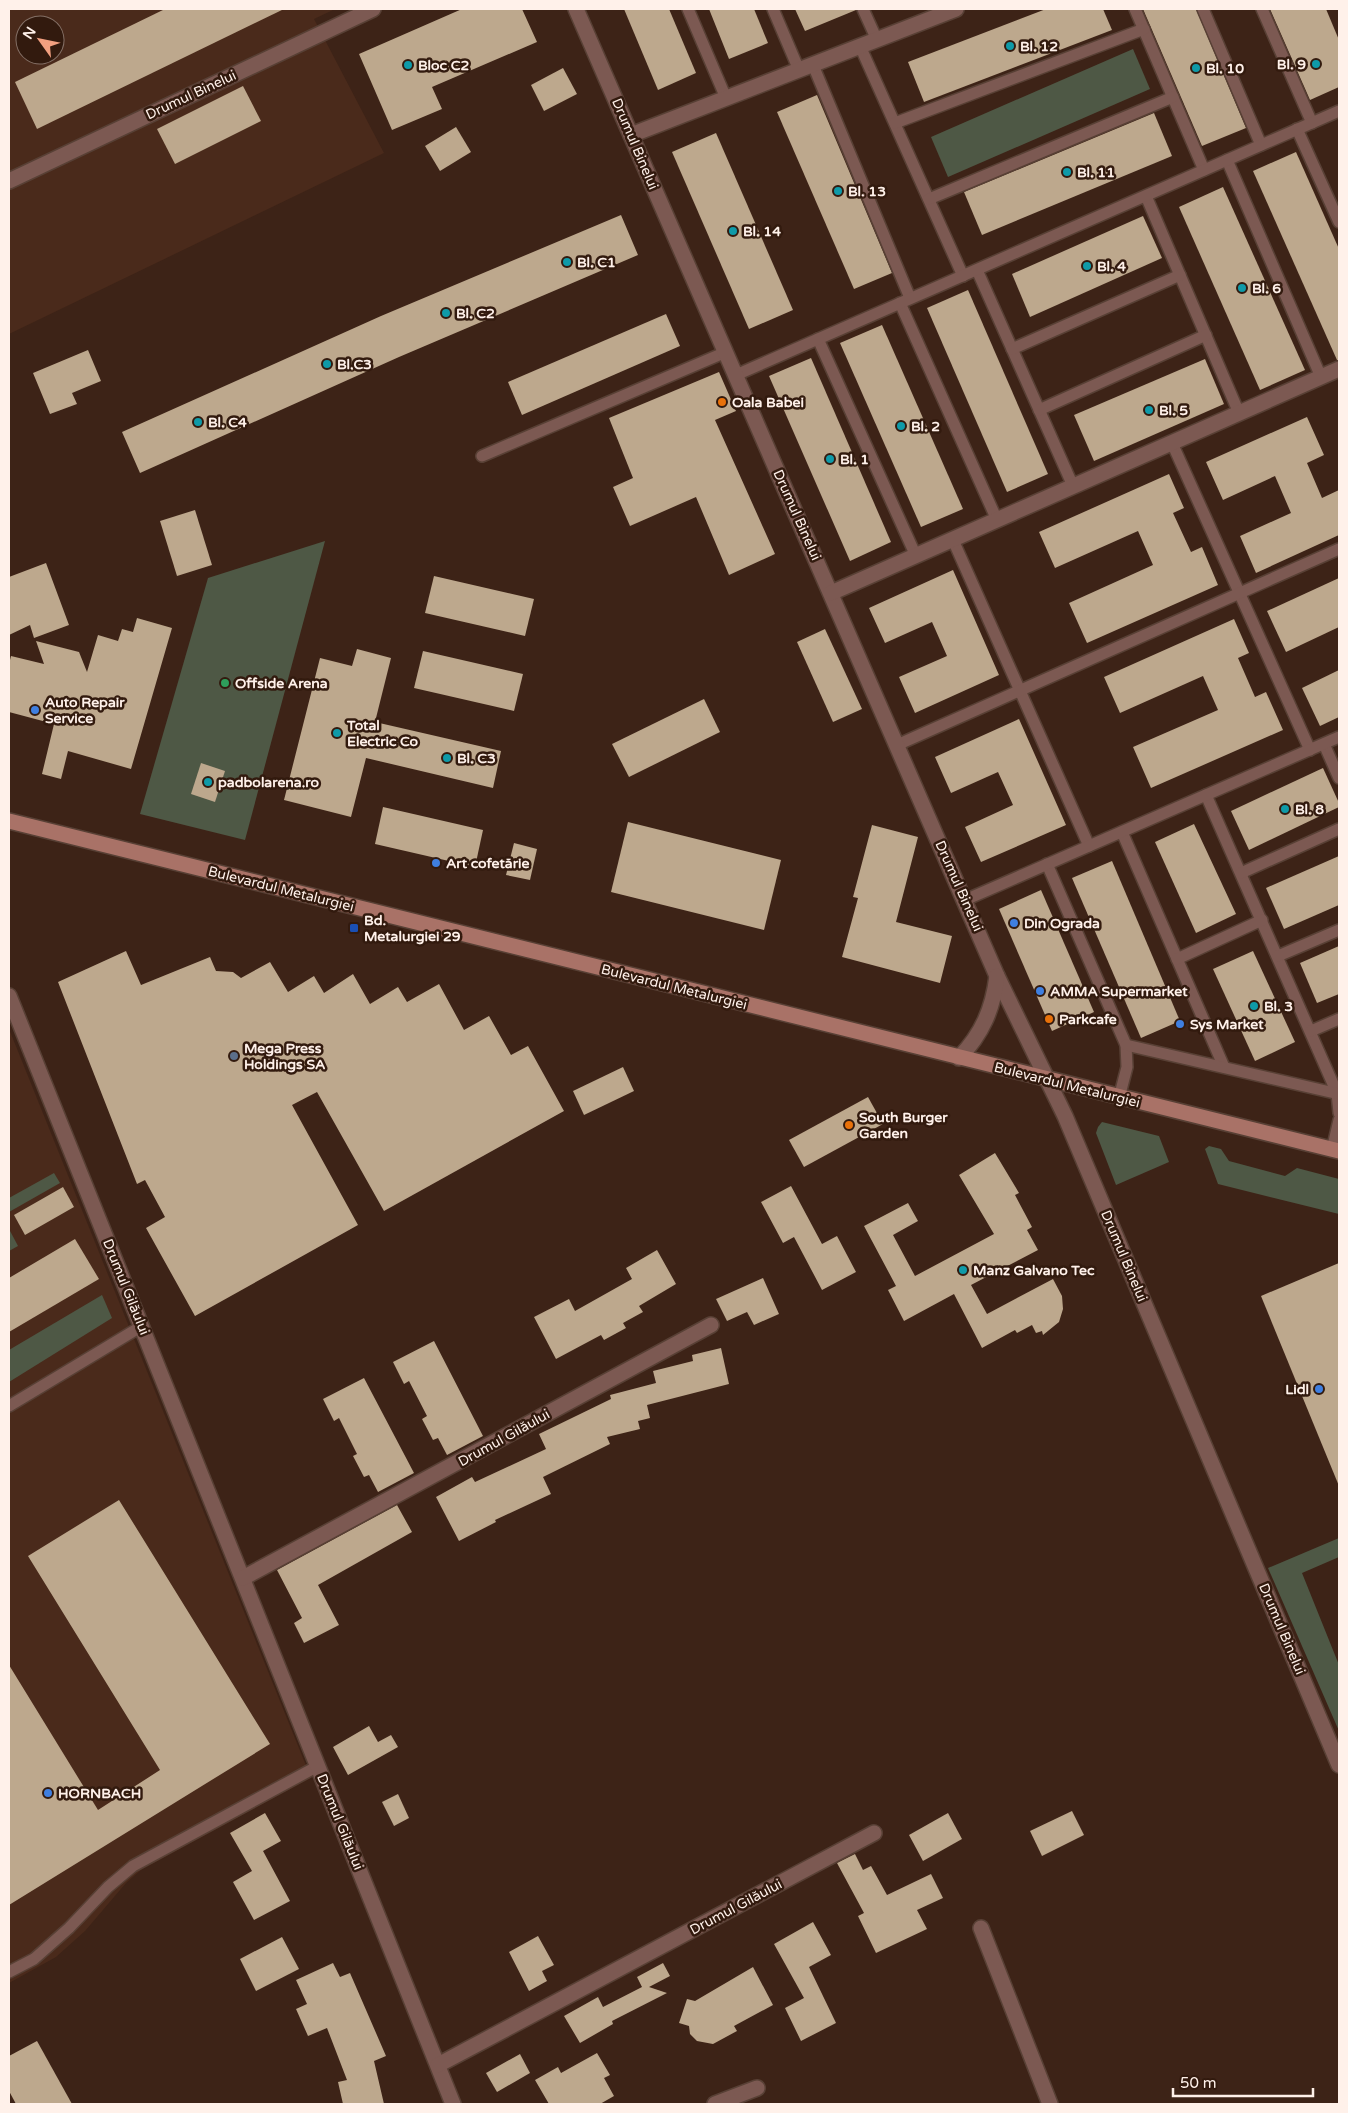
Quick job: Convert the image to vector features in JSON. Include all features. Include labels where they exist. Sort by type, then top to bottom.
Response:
[{"type":"main road","name":"Bulevardul Metalurgiei","points":[[9,821],[1336,1151]]},
{"type":"street","name":"Drumul Binelui","points":[[9,181],[373,9]]},
{"type":"street","name":"Drumul Binelui","points":[[576,9],[997,976],[1048,1080],[1339,1764]]},
{"type":"street","points":[[631,135],[956,9]]},
{"type":"street","points":[[831,593],[1339,369]]},
{"type":"street","points":[[959,1058],[974,1041],[986,1022],[993,1001],[997,976]]},
{"type":"street","name":"Drumul Gilăului","points":[[9,996],[454,2104]]},
{"type":"street","name":"Drumul Gilăului","points":[[243,1578],[711,1325]]},
{"type":"street","name":"Drumul Gilăului","points":[[438,2066],[874,1833]]},
{"type":"street","points":[[981,1928],[1050,2104]]},
{"type":"street","points":[[715,2104],[757,2088]]},
{"type":"lane","points":[[688,9],[726,98]]},
{"type":"lane","points":[[773,9],[806,67],[997,520]]},
{"type":"lane","points":[[863,9],[877,40]]},
{"type":"lane","points":[[1135,9],[1204,170]]},
{"type":"lane","points":[[1203,9],[1261,145]]},
{"type":"lane","points":[[1262,9],[1312,123]]},
{"type":"lane","points":[[895,123],[1144,29]]},
{"type":"lane","points":[[860,46],[963,276]]},
{"type":"lane","points":[[929,199],[1173,97]]},
{"type":"lane","points":[[736,375],[1339,111]]},
{"type":"lane","points":[[1297,129],[1339,222]]},
{"type":"lane","points":[[1227,160],[1321,377]]},
{"type":"lane","points":[[1146,196],[1240,413]]},
{"type":"lane","points":[[977,270],[1073,486]]},
{"type":"lane","points":[[1012,349],[1180,275]]},
{"type":"lane","points":[[1039,410],[1206,335]]},
{"type":"lane","points":[[818,339],[916,556]]},
{"type":"lane","points":[[482,456],[726,352]]},
{"type":"lane","points":[[1172,443],[1310,750]]},
{"type":"lane","points":[[952,540],[1089,846]]},
{"type":"lane","points":[[897,744],[1339,549]]},
{"type":"lane","points":[[964,900],[1339,737]]},
{"type":"lane","points":[[1324,744],[1339,778]]},
{"type":"lane","points":[[1206,795],[1338,1094],[1339,1113]]},
{"type":"lane","points":[[1241,873],[1339,830]]},
{"type":"lane","points":[[1122,832],[1224,1067]]},
{"type":"lane","points":[[1047,864],[1126,1045],[1127,1067],[1119,1098]]},
{"type":"lane","points":[[1178,959],[1262,920]]},
{"type":"lane","points":[[1278,956],[1339,930]]},
{"type":"lane","points":[[1311,1031],[1339,1019]]},
{"type":"lane","points":[[1126,1045],[1338,1094]]},
{"type":"lane","points":[[1336,1151],[1339,1120]]},
{"type":"lane","points":[[9,1406],[142,1326]]},
{"type":"lane","points":[[9,1972],[34,1959],[69,1928],[108,1887],[133,1866],[318,1766]]},
{"type":"shaded area","points":[[9,9],[335,9],[314,19],[384,153],[9,334]]},
{"type":"shaded area","points":[[9,1029],[311,1778],[141,1870],[126,1883],[85,1931],[56,1957],[9,1983]]},
{"type":"green space","points":[[1133,49],[1150,89],[948,177],[931,137]]},
{"type":"green space","points":[[325,541],[245,840],[140,814],[208,578]]},
{"type":"green space","points":[[1102,1122],[1159,1136],[1169,1162],[1116,1185],[1096,1133]]},
{"type":"green space","points":[[1209,1146],[1221,1149],[1229,1161],[1285,1176],[1297,1168],[1339,1179],[1339,1214],[1218,1184],[1205,1149]]},
{"type":"green space","points":[[54,1173],[60,1183],[9,1212],[9,1198]]},
{"type":"green space","points":[[9,1229],[18,1246],[9,1251]]},
{"type":"green space","points":[[102,1295],[112,1318],[9,1382],[9,1350]]},
{"type":"green space","points":[[1339,1538],[1339,1557],[1302,1573],[1339,1665],[1339,1731],[1268,1568]]},
{"type":"building","points":[[165,9],[284,9],[37,129],[15,82],[50,65],[65,65],[65,58]]},
{"type":"building","points":[[462,9],[522,9],[537,42],[432,87],[442,109],[392,130],[359,54]]},
{"type":"building","points":[[624,9],[669,9],[696,73],[658,90]]},
{"type":"building","points":[[709,9],[754,9],[768,43],[729,59]]},
{"type":"building","points":[[795,9],[856,9],[856,10],[805,31]]},
{"type":"building","name":"Bl. 12","points":[[1046,9],[1103,9],[1112,30],[924,102],[908,62]]},
{"type":"building","name":"Bl. 10","points":[[1143,9],[1196,9],[1246,128],[1202,146]]},
{"type":"building","name":"Bl. 9","points":[[1270,9],[1326,9],[1339,40],[1339,87],[1310,100]]},
{"type":"building","points":[[563,68],[577,94],[544,111],[531,85]]},
{"type":"building","points":[[243,86],[261,121],[175,164],[157,129]]},
{"type":"building","name":"Bl. 13","points":[[817,95],[892,273],[854,289],[777,112]]},
{"type":"building","name":"Bl. 11","points":[[1154,113],[1172,156],[982,235],[964,192]]},
{"type":"building","points":[[456,127],[471,152],[440,171],[425,146]]},
{"type":"building","name":"Bl. 14","points":[[716,133],[793,310],[749,329],[672,152]]},
{"type":"building","points":[[1296,152],[1339,249],[1339,360],[1337,360],[1253,171]]},
{"type":"building","name":"Bl. 6","points":[[1223,187],[1305,370],[1260,390],[1179,207]]},
{"type":"building","points":[[621,215],[638,255],[399,357],[140,473],[122,432],[381,316]]},
{"type":"building","name":"Bl. 4","points":[[1143,216],[1162,258],[1030,317],[1012,274]]},
{"type":"building","points":[[968,290],[1048,474],[1007,492],[927,308]]},
{"type":"building","points":[[666,314],[680,346],[522,415],[508,382]]},
{"type":"building","name":"Bl. 2","points":[[882,325],[963,509],[921,527],[840,343]]},
{"type":"building","points":[[88,350],[101,381],[72,393],[77,404],[50,414],[33,373]]},
{"type":"building","name":"Bl. 1","points":[[811,358],[891,542],[850,561],[769,376]]},
{"type":"building","name":"Bl. 5","points":[[1205,359],[1224,404],[1094,461],[1074,415]]},
{"type":"building","points":[[719,372],[736,411],[715,420],[775,554],[729,575],[696,497],[630,526],[613,487],[633,478],[609,418]]},
{"type":"building","points":[[1307,417],[1324,455],[1307,463],[1322,498],[1339,490],[1339,535],[1256,573],[1240,536],[1291,513],[1275,476],[1223,500],[1206,462]]},
{"type":"building","points":[[1169,474],[1184,508],[1173,513],[1191,552],[1202,547],[1218,585],[1087,643],[1069,603],[1153,565],[1138,531],[1055,568],[1039,532]]},
{"type":"building","points":[[195,510],[212,565],[177,576],[160,521]]},
{"type":"building","points":[[46,563],[69,625],[34,638],[30,625],[9,635],[9,577]]},
{"type":"building","points":[[953,570],[999,675],[915,713],[899,677],[947,656],[932,622],[885,643],[869,608]]},
{"type":"building","points":[[434,576],[534,599],[525,636],[425,613]]},
{"type":"building","points":[[1339,578],[1339,627],[1286,652],[1267,611]]},
{"type":"building","points":[[137,618],[172,628],[131,769],[68,751],[61,779],[42,774],[54,724],[9,712],[9,664],[11,656],[44,664],[36,641],[79,652],[87,672],[98,635],[118,641],[122,629],[133,632]]},
{"type":"building","points":[[1234,619],[1249,653],[1238,658],[1255,697],[1266,692],[1283,730],[1151,788],[1133,747],[1218,710],[1203,676],[1120,713],[1104,677]]},
{"type":"building","points":[[825,629],[862,709],[833,722],[797,642]]},
{"type":"building","name":"Total Electric Co","points":[[357,649],[391,658],[375,722],[501,751],[493,788],[366,758],[351,817],[284,800],[320,658],[352,666]]},
{"type":"building","points":[[423,651],[523,674],[514,711],[414,688]]},
{"type":"building","points":[[1339,670],[1339,717],[1320,726],[1302,688]]},
{"type":"building","points":[[704,699],[720,732],[629,777],[612,744]]},
{"type":"building","points":[[1019,719],[1066,825],[981,862],[965,827],[1013,805],[998,772],[951,793],[935,757]]},
{"type":"building","name":"padbolarena.ro","points":[[201,763],[225,771],[215,802],[191,794]]},
{"type":"building","name":"Bl. 8","points":[[1323,768],[1339,803],[1339,807],[1249,850],[1231,811]]},
{"type":"building","points":[[383,807],[483,830],[475,867],[375,844]]},
{"type":"building","points":[[628,822],[781,860],[764,930],[611,892]]},
{"type":"building","points":[[1194,824],[1236,914],[1196,933],[1155,842]]},
{"type":"building","points":[[872,825],[918,837],[896,922],[952,936],[940,983],[842,957],[858,898],[853,897]]},
{"type":"building","points":[[514,843],[537,849],[530,880],[506,875]]},
{"type":"building","points":[[1339,856],[1339,905],[1284,929],[1266,888]]},
{"type":"building","points":[[1112,861],[1180,1021],[1141,1038],[1072,878]]},
{"type":"building","points":[[1041,890],[1094,1012],[1052,1031],[999,909]]},
{"type":"building","points":[[1339,946],[1339,994],[1317,1003],[1300,963]]},
{"type":"building","points":[[126,951],[141,985],[210,957],[216,971],[233,972],[241,978],[270,962],[288,992],[314,976],[324,993],[353,974],[370,1004],[398,987],[407,1002],[439,984],[464,1030],[489,1016],[511,1055],[528,1046],[564,1111],[384,1211],[317,1092],[292,1105],[358,1225],[195,1316],[146,1228],[165,1217],[145,1180],[137,1184],[58,982]]},
{"type":"building","name":"Bl. 3","points":[[1253,951],[1295,1042],[1255,1061],[1213,969]]},
{"type":"building","points":[[623,1067],[634,1091],[584,1115],[573,1091]]},
{"type":"building","name":"South Burger Garden","points":[[868,1097],[883,1124],[804,1167],[789,1140]]},
{"type":"building","points":[[995,1153],[1019,1193],[1015,1195],[1032,1227],[1027,1230],[1038,1250],[971,1285],[987,1314],[1053,1279],[1062,1296],[1063,1309],[1059,1322],[1043,1335],[1042,1331],[1036,1333],[1032,1325],[1017,1333],[1015,1330],[982,1348],[954,1294],[904,1321],[888,1290],[896,1286],[864,1226],[908,1203],[918,1221],[893,1235],[915,1276],[994,1234],[959,1175]]},
{"type":"building","points":[[791,1186],[822,1244],[837,1236],[856,1272],[822,1290],[794,1237],[783,1243],[761,1202]]},
{"type":"building","points":[[63,1187],[74,1207],[25,1235],[14,1215]]},
{"type":"building","points":[[75,1239],[99,1279],[9,1332],[9,1278]]},
{"type":"building","points":[[657,1250],[676,1284],[639,1306],[643,1312],[623,1323],[626,1328],[604,1340],[601,1335],[556,1359],[534,1317],[569,1299],[575,1311],[632,1279],[626,1268]]},
{"type":"building","name":"Lidl","points":[[1339,1263],[1339,1486],[1261,1296]]},
{"type":"building","points":[[763,1278],[779,1314],[754,1325],[747,1312],[727,1321],[716,1299]]},
{"type":"building","points":[[434,1341],[483,1436],[447,1455],[438,1438],[433,1440],[422,1419],[427,1416],[409,1381],[404,1384],[393,1362]]},
{"type":"building","points":[[721,1348],[729,1384],[647,1405],[650,1418],[638,1421],[640,1429],[607,1437],[610,1444],[543,1477],[551,1494],[495,1520],[496,1522],[459,1541],[436,1497],[472,1477],[475,1482],[546,1449],[539,1434],[611,1399],[610,1395],[656,1383],[653,1371],[693,1361],[692,1355]]},
{"type":"building","points":[[364,1378],[414,1473],[378,1492],[369,1475],[364,1477],[353,1456],[357,1454],[339,1418],[334,1421],[323,1399]]},
{"type":"building","points":[[119,1500],[270,1744],[9,1905],[9,1665],[98,1810],[160,1770],[28,1556]]},
{"type":"building","points":[[397,1505],[412,1532],[318,1585],[339,1625],[304,1643],[294,1623],[302,1618],[277,1570]]},
{"type":"building","points":[[369,1726],[378,1742],[391,1735],[398,1747],[348,1775],[333,1747]]},
{"type":"building","points":[[398,1794],[409,1818],[394,1826],[382,1802]]},
{"type":"building","points":[[1072,1811],[1084,1835],[1042,1856],[1030,1831]]},
{"type":"building","points":[[265,1813],[281,1841],[263,1851],[290,1901],[254,1920],[233,1882],[252,1871],[230,1833]]},
{"type":"building","points":[[948,1813],[962,1839],[923,1861],[909,1835]]},
{"type":"building","points":[[855,1854],[863,1870],[871,1866],[887,1895],[931,1874],[943,1898],[917,1910],[927,1929],[876,1953],[858,1916],[864,1913],[837,1863]]},
{"type":"building","points":[[813,1922],[831,1955],[809,1967],[836,2023],[801,2041],[785,2008],[804,1998],[774,1944]]},
{"type":"building","points":[[538,1936],[554,1965],[542,1971],[547,1981],[529,1991],[509,1952]]},
{"type":"building","points":[[282,1937],[299,1969],[256,1991],[240,1959]]},
{"type":"building","points":[[333,1963],[340,1977],[350,1973],[386,2056],[374,2061],[384,2104],[343,2104],[338,2082],[347,2080],[327,2028],[308,2036],[296,2009],[307,2004],[296,1980]]},
{"type":"building","points":[[663,1963],[670,1976],[649,1987],[667,1993],[612,2021],[613,2024],[580,2043],[564,2016],[598,1997],[603,2007],[642,1987],[637,1977]]},
{"type":"building","points":[[753,1967],[773,2005],[734,2026],[737,2031],[713,2044],[697,2041],[690,2034],[689,2026],[679,2023],[687,1999],[695,2001]]},
{"type":"building","points":[[37,2041],[72,2104],[16,2104],[9,2091],[9,2056]]},
{"type":"building","points":[[597,2053],[610,2075],[604,2078],[614,2096],[600,2104],[549,2104],[535,2080],[558,2067],[561,2073]]},
{"type":"building","points":[[520,2054],[530,2073],[497,2092],[486,2073]]},
{"type":"place","name":"Bl. 12","points":[[1010,46]]},
{"type":"place","name":"Bl. 9","points":[[1316,64]]},
{"type":"place","name":"Bloc C2","points":[[408,65]]},
{"type":"place","name":"Bl. 10","points":[[1196,68]]},
{"type":"place","name":"Bl. 11","points":[[1067,172]]},
{"type":"place","name":"Bl. 13","points":[[838,191]]},
{"type":"place","name":"Bl. 14","points":[[733,231]]},
{"type":"place","name":"Bl. C1","points":[[567,262]]},
{"type":"place","name":"Bl. 4","points":[[1087,266]]},
{"type":"place","name":"Bl. 6","points":[[1242,288]]},
{"type":"place","name":"Bl. C2","points":[[446,313]]},
{"type":"place","name":"Bl.C3","points":[[327,364]]},
{"type":"place","name":"Oala Babei","points":[[722,402]]},
{"type":"place","name":"Bl. 5","points":[[1149,410]]},
{"type":"place","name":"Bl. C4","points":[[198,422]]},
{"type":"place","name":"Bl. 2","points":[[901,426]]},
{"type":"place","name":"Bl. 1","points":[[830,459]]},
{"type":"place","name":"Offside Arena","points":[[225,683]]},
{"type":"place","name":"Auto Repair Service","points":[[35,710]]},
{"type":"place","name":"Total Electric Co","points":[[337,733]]},
{"type":"place","name":"Bl. C3","points":[[447,758]]},
{"type":"place","name":"padbolarena.ro","points":[[208,782]]},
{"type":"place","name":"Bl. 8","points":[[1285,809]]},
{"type":"place","name":"Art cofetărie","points":[[436,863]]},
{"type":"place","name":"Din Ograda","points":[[1014,923]]},
{"type":"place","name":"Bd. Metalurgiei 29","points":[[354,928]]},
{"type":"place","name":"AMMA Supermarket","points":[[1040,991]]},
{"type":"place","name":"Bl. 3","points":[[1254,1006]]},
{"type":"place","name":"Parkcafe","points":[[1049,1019]]},
{"type":"place","name":"Sys Market","points":[[1180,1024]]},
{"type":"place","name":"Mega Press Holdings SA","points":[[234,1056]]},
{"type":"place","name":"South Burger Garden","points":[[849,1125]]},
{"type":"place","name":"Manz Galvano Tec","points":[[963,1270]]},
{"type":"place","name":"Lidl","points":[[1319,1389]]},
{"type":"place","name":"HORNBACH","points":[[48,1793]]}]
